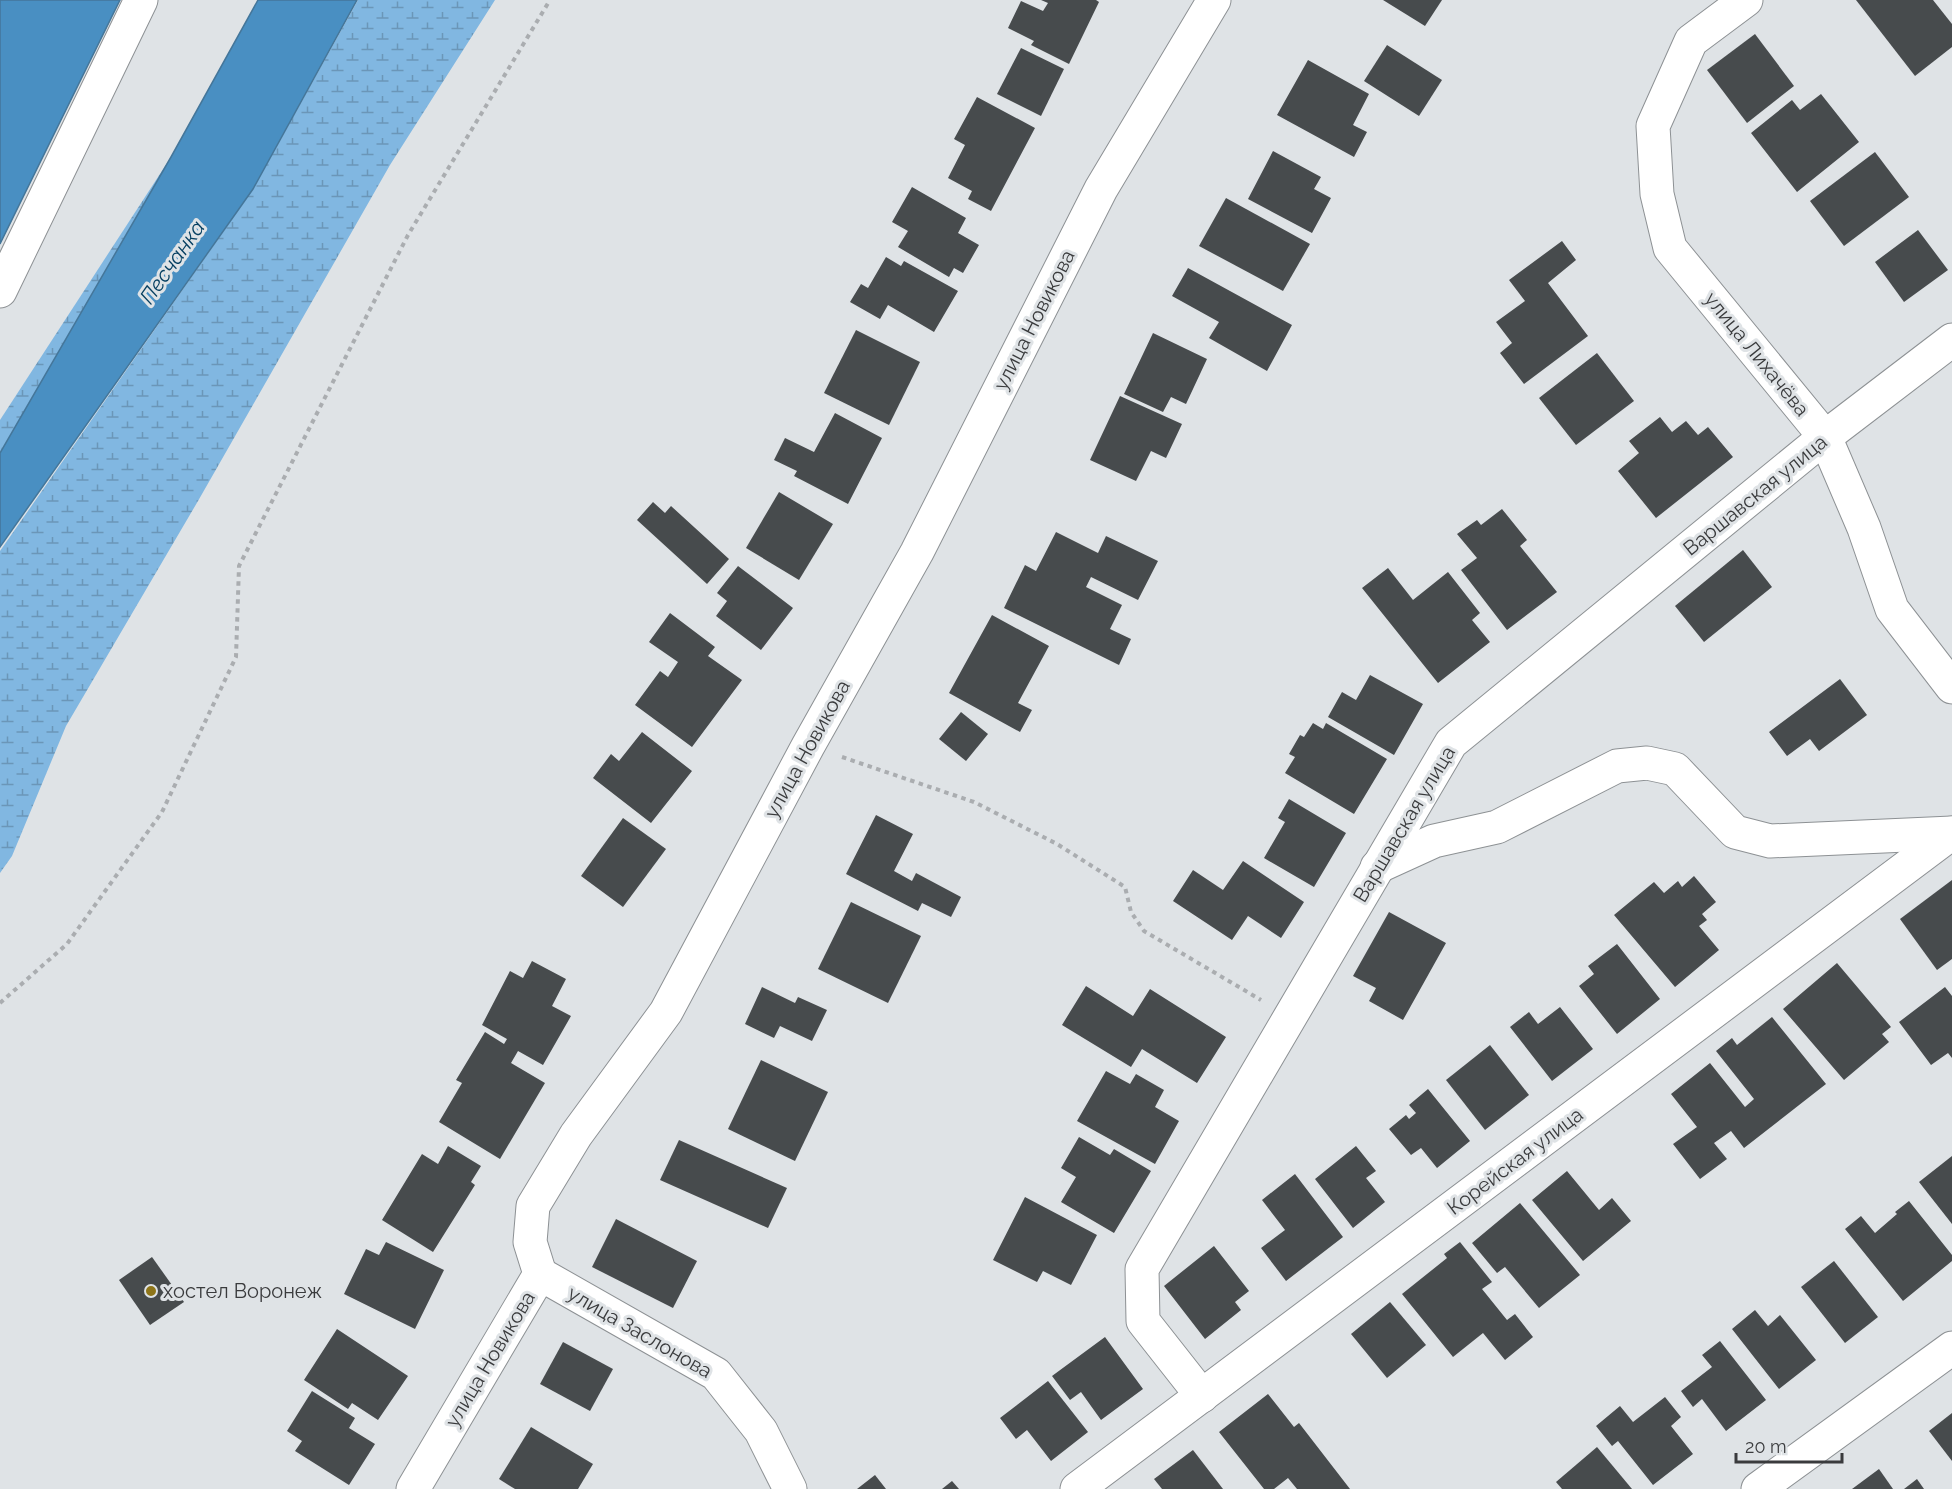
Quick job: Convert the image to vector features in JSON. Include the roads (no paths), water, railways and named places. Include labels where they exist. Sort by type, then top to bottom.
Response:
[{"type":"street","points":[[0,291],[141,0]]},
{"type":"street","name":"улица Новикова","points":[[413,1489],[540,1274],[530,1242],[533,1206],[576,1135],[666,1012],[808,746],[917,552],[1101,189],[1214,0]]},
{"type":"street","name":"улица Лихачёва","points":[[1746,0],[1691,41],[1653,126],[1657,194],[1670,248],[1825,437],[1864,528],[1892,609],[1952,687]]},
{"type":"street","name":"Варшавская улица","points":[[1202,1396],[1143,1321],[1142,1269],[1451,743],[1825,437],[1952,340]]},
{"type":"street","points":[[1377,867],[1434,841],[1497,827],[1617,766],[1647,764],[1675,769],[1736,832],[1770,841],[1952,833]]},
{"type":"street","name":"Корейская улица","points":[[1077,1489],[1952,833]]},
{"type":"street","name":"улица Заслонова","points":[[540,1274],[716,1374],[761,1431],[790,1489]]},
{"type":"street","points":[[1758,1489],[1952,1348]]},
{"type":"water","points":[[0,0],[120,0],[0,244]]},
{"type":"water","name":"Песчанка","points":[[258,0],[357,0],[253,189],[0,547],[0,453],[171,157]]},
{"type":"place","name":"хостел Воронеж","points":[[151,1291]]}]
